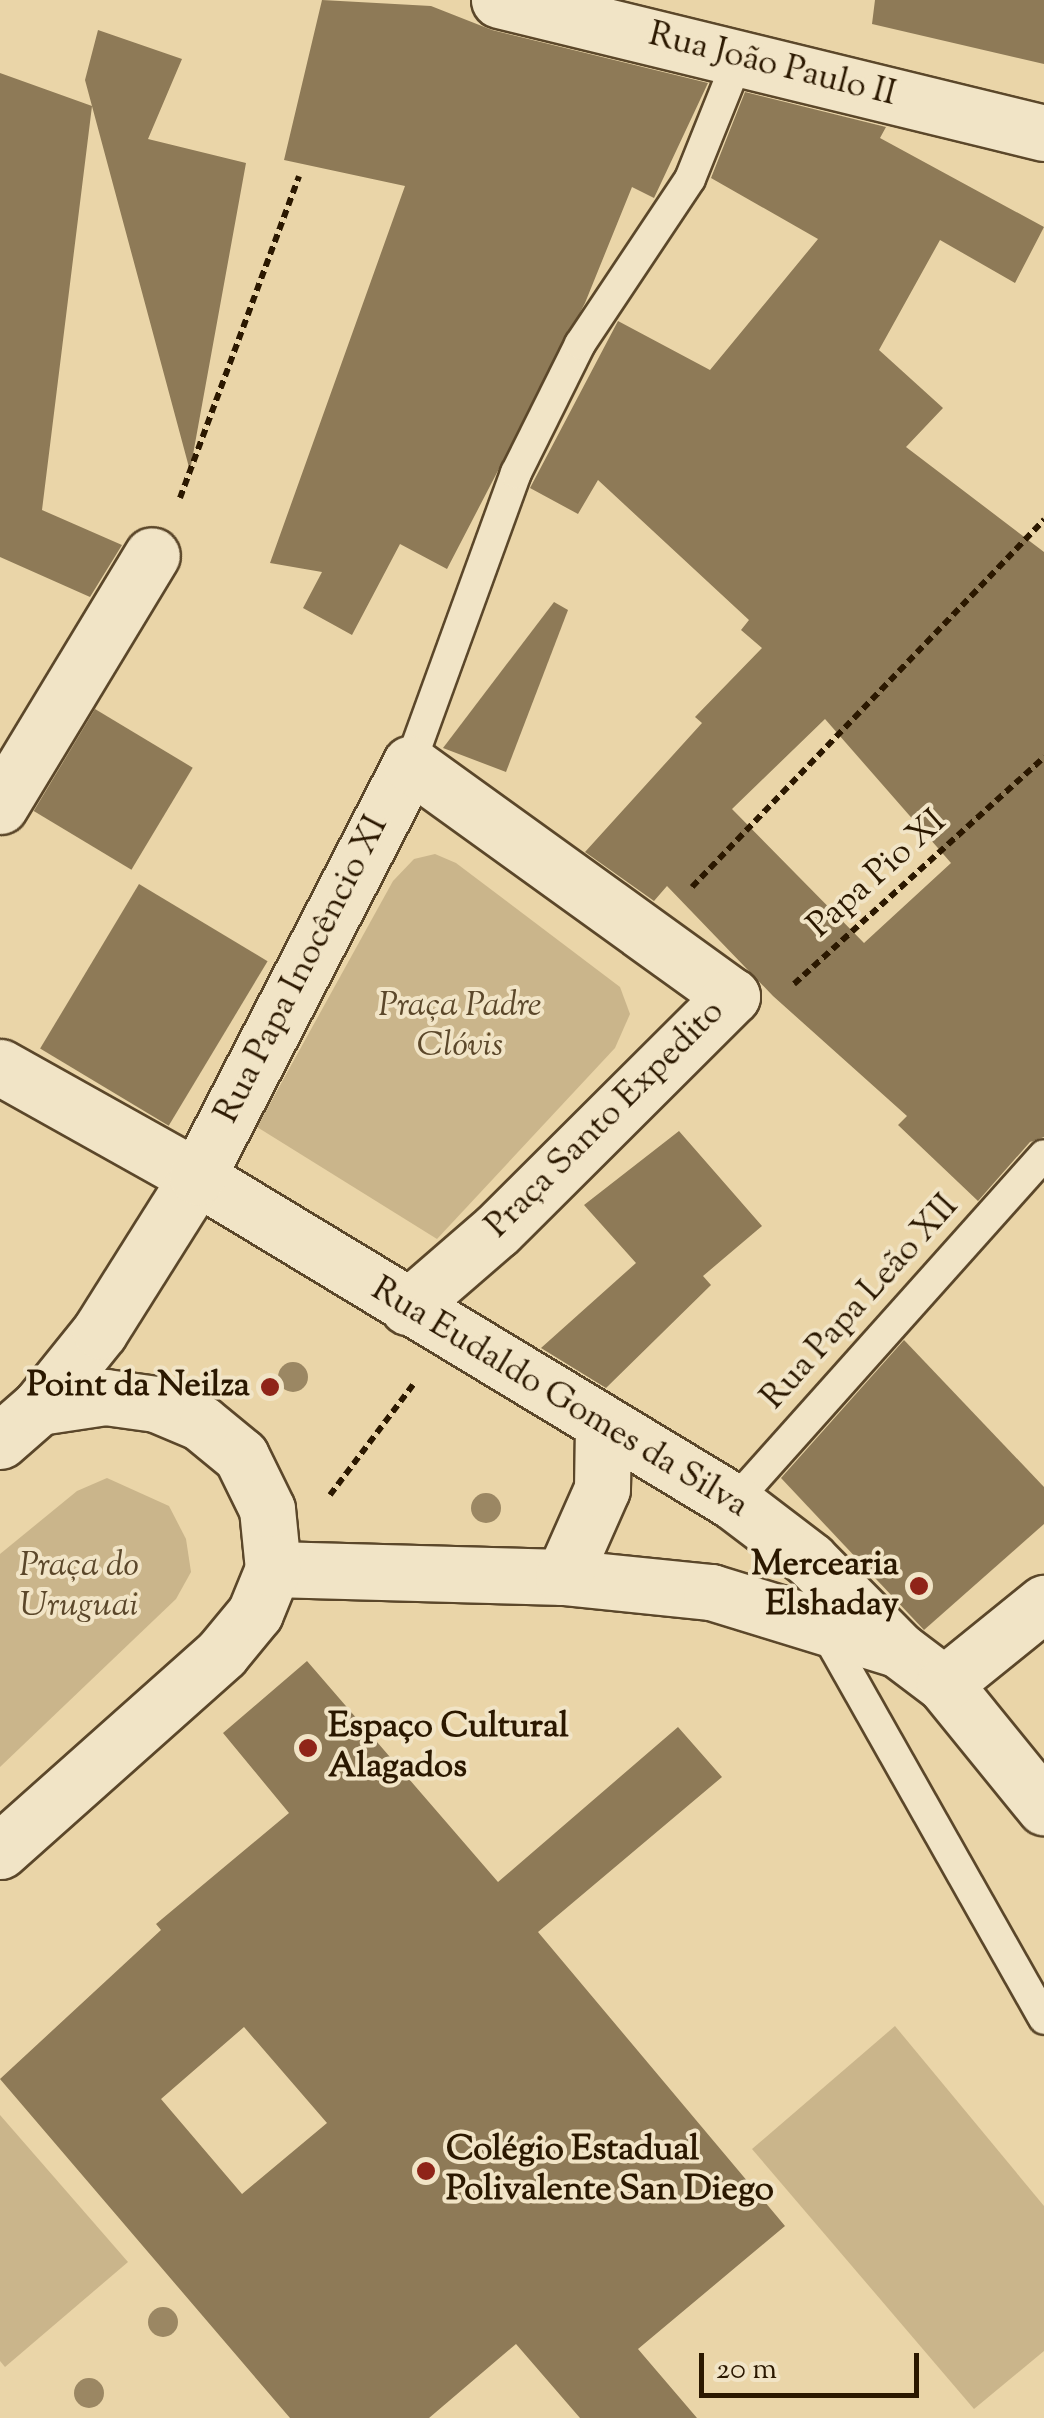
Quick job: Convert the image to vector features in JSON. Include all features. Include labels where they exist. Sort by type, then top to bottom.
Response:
[{"type":"street","name":"Rua João Paulo II","points":[[498,0],[712,34],[1044,133]]},
{"type":"street","points":[[0,806],[152,555]]},
{"type":"street","name":"Praça Santo Expedito","points":[[410,764],[732,996],[496,1230],[431,1320]]},
{"type":"street","name":"Rua Papa Inocêncio XI","points":[[197,1177],[410,764]]},
{"type":"street","name":"Rua Eudaldo Gomes da Silva","points":[[2,1072],[197,1177],[734,1502],[810,1560],[899,1650],[944,1684],[1044,1807]]},
{"type":"street","points":[[19,1424],[100,1331],[197,1177]]},
{"type":"street","points":[[0,1851],[222,1653],[255,1612],[273,1569],[267,1509],[241,1456],[201,1424],[156,1404],[105,1397],[19,1424]]},
{"type":"street","points":[[563,1577],[602,1489],[603,1422]]},
{"type":"street","name":"Rua Eudaldo Gomes da Silva","points":[[273,1569],[563,1577],[711,1592],[899,1650]]},
{"type":"street","points":[[944,1684],[1044,1603]]},
{"type":"lane","points":[[410,764],[516,473],[580,344],[690,179],[712,34]]},
{"type":"lane","name":"Rua Papa Leão XII","points":[[734,1502],[1044,1155]]},
{"type":"lane","points":[[822,1628],[1044,2018]]},
{"type":"path","points":[[152,555],[198,461],[299,176]]},
{"type":"path","points":[[646,934],[1044,520]]},
{"type":"path","name":"Papa Pio XI","points":[[732,996],[780,997],[1044,758]]},
{"type":"path","points":[[273,1569],[431,1320]]},
{"type":"green space","name":"Praça Padre Clóvis","points":[[435,854],[456,863],[620,987],[630,1014],[615,1048],[437,1239],[257,1127],[393,881],[414,859]]},
{"type":"green space","name":"Praça do Uruguai","points":[[107,1478],[169,1506],[186,1539],[191,1572],[176,1599],[0,1767],[0,1554],[77,1491]]},
{"type":"green space","points":[[895,2026],[1044,2206],[1044,2351],[974,2409],[752,2149]]},
{"type":"green space","points":[[0,2115],[128,2262],[5,2367],[0,2361]]},
{"type":"building","points":[[322,0],[431,6],[492,30],[708,83],[654,198],[632,187],[585,303],[447,569],[400,544],[352,635],[303,608],[322,572],[270,563],[405,186],[284,160]]},
{"type":"building","points":[[875,0],[1044,0],[1044,64],[872,24]]},
{"type":"building","points":[[98,30],[182,59],[148,139],[246,163],[190,471],[85,80]]},
{"type":"building","points":[[0,73],[92,106],[42,510],[122,545],[90,597],[0,557]]},
{"type":"building","points":[[745,92],[886,127],[880,138],[1044,227],[1015,283],[940,240],[879,350],[943,408],[906,447],[1044,552],[1044,1137],[1030,1142],[978,1201],[898,1125],[907,1116],[773,996],[667,886],[654,901],[585,852],[702,723],[695,717],[762,648],[741,630],[749,620],[598,480],[578,514],[530,488],[618,321],[710,370],[818,239],[711,178]],"holes":[[[825,719],[951,863],[864,943],[732,809]]]},
{"type":"building","points":[[554,602],[568,610],[506,772],[443,748]]},
{"type":"building","points":[[95,709],[193,768],[131,870],[34,811]]},
{"type":"building","points":[[139,884],[268,961],[169,1126],[40,1049]]},
{"type":"building","points":[[679,1131],[762,1226],[703,1276],[711,1285],[606,1388],[541,1348],[636,1263],[584,1205]]},
{"type":"building","points":[[904,1340],[1044,1487],[1044,1524],[924,1630],[781,1478]]},
{"type":"building","points":[[307,1661],[498,1882],[678,1727],[722,1777],[538,1932],[785,2226],[638,2349],[697,2418],[580,2418],[516,2344],[429,2418],[290,2418],[0,2079],[161,1930],[156,1924],[289,1813],[223,1733]],"holes":[[[244,2027],[327,2123],[242,2194],[161,2099]]]},
{"type":"place","name":"Point da Neilza","points":[[270,1387]]},
{"type":"place","name":"Mercearia Elshaday","points":[[919,1586]]},
{"type":"place","name":"Espaço Cultural Alagados","points":[[308,1748]]},
{"type":"place","name":"Colégio Estadual Polivalente San Diego","points":[[426,2171]]}]
